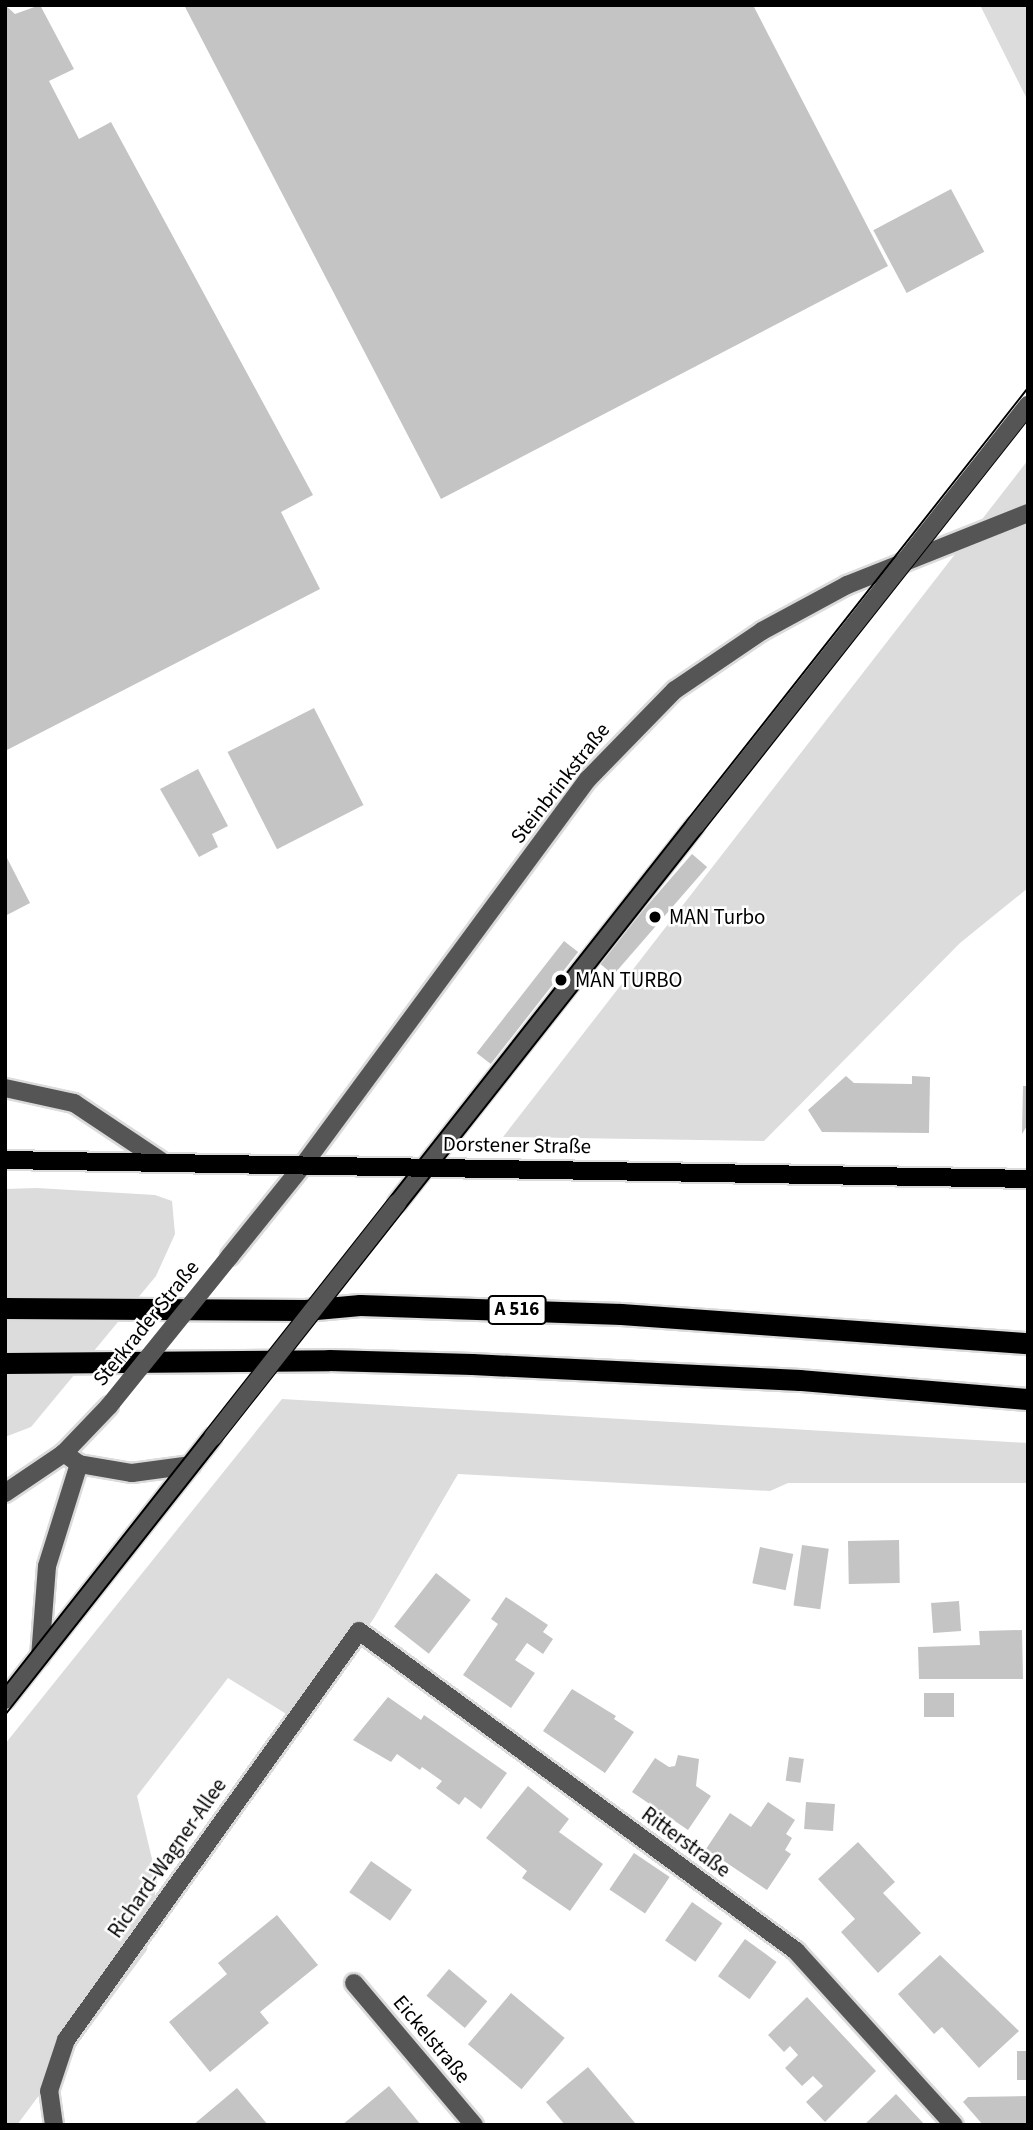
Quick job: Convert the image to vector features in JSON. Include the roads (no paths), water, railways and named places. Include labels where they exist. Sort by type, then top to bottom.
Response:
[{"type":"highway","name":"A 516","points":[[5,1308],[305,1310],[360,1305],[607,1313],[1028,1343]]},
{"type":"highway","points":[[5,1363],[329,1360],[472,1364],[800,1380],[1028,1399]]},
{"type":"main road","name":"Dorstener Straße","points":[[5,1160],[1028,1179]]},
{"type":"street","points":[[5,1700],[1028,405]]},
{"type":"street","name":"Steinbrinkstraße","points":[[304,1164],[588,779],[675,690],[762,631],[847,585],[1028,513]]},
{"type":"street","points":[[5,1088],[74,1103],[161,1161]]},
{"type":"street","name":"Sterkrader Straße","points":[[5,1493],[72,1459],[109,1406],[304,1164]]},
{"type":"street","points":[[40,1657],[47,1566],[72,1459],[132,1473],[191,1465]]},
{"type":"street","name":"Richard-Wagner-Allee","points":[[54,2125],[49,2091],[66,2040],[359,1631]]},
{"type":"street","name":"Ritterstraße","points":[[359,1631],[796,1951],[954,2125]]},
{"type":"street","name":"Eickelstraße","points":[[354,1983],[474,2125]]},
{"type":"tram line","points":[[5,1686],[1028,388]]},
{"type":"tram line","points":[[5,1715],[1028,419]]},
{"type":"place","name":"MAN Turbo","points":[[655,917]]},
{"type":"place","name":"MAN TURBO","points":[[561,980]]}]
